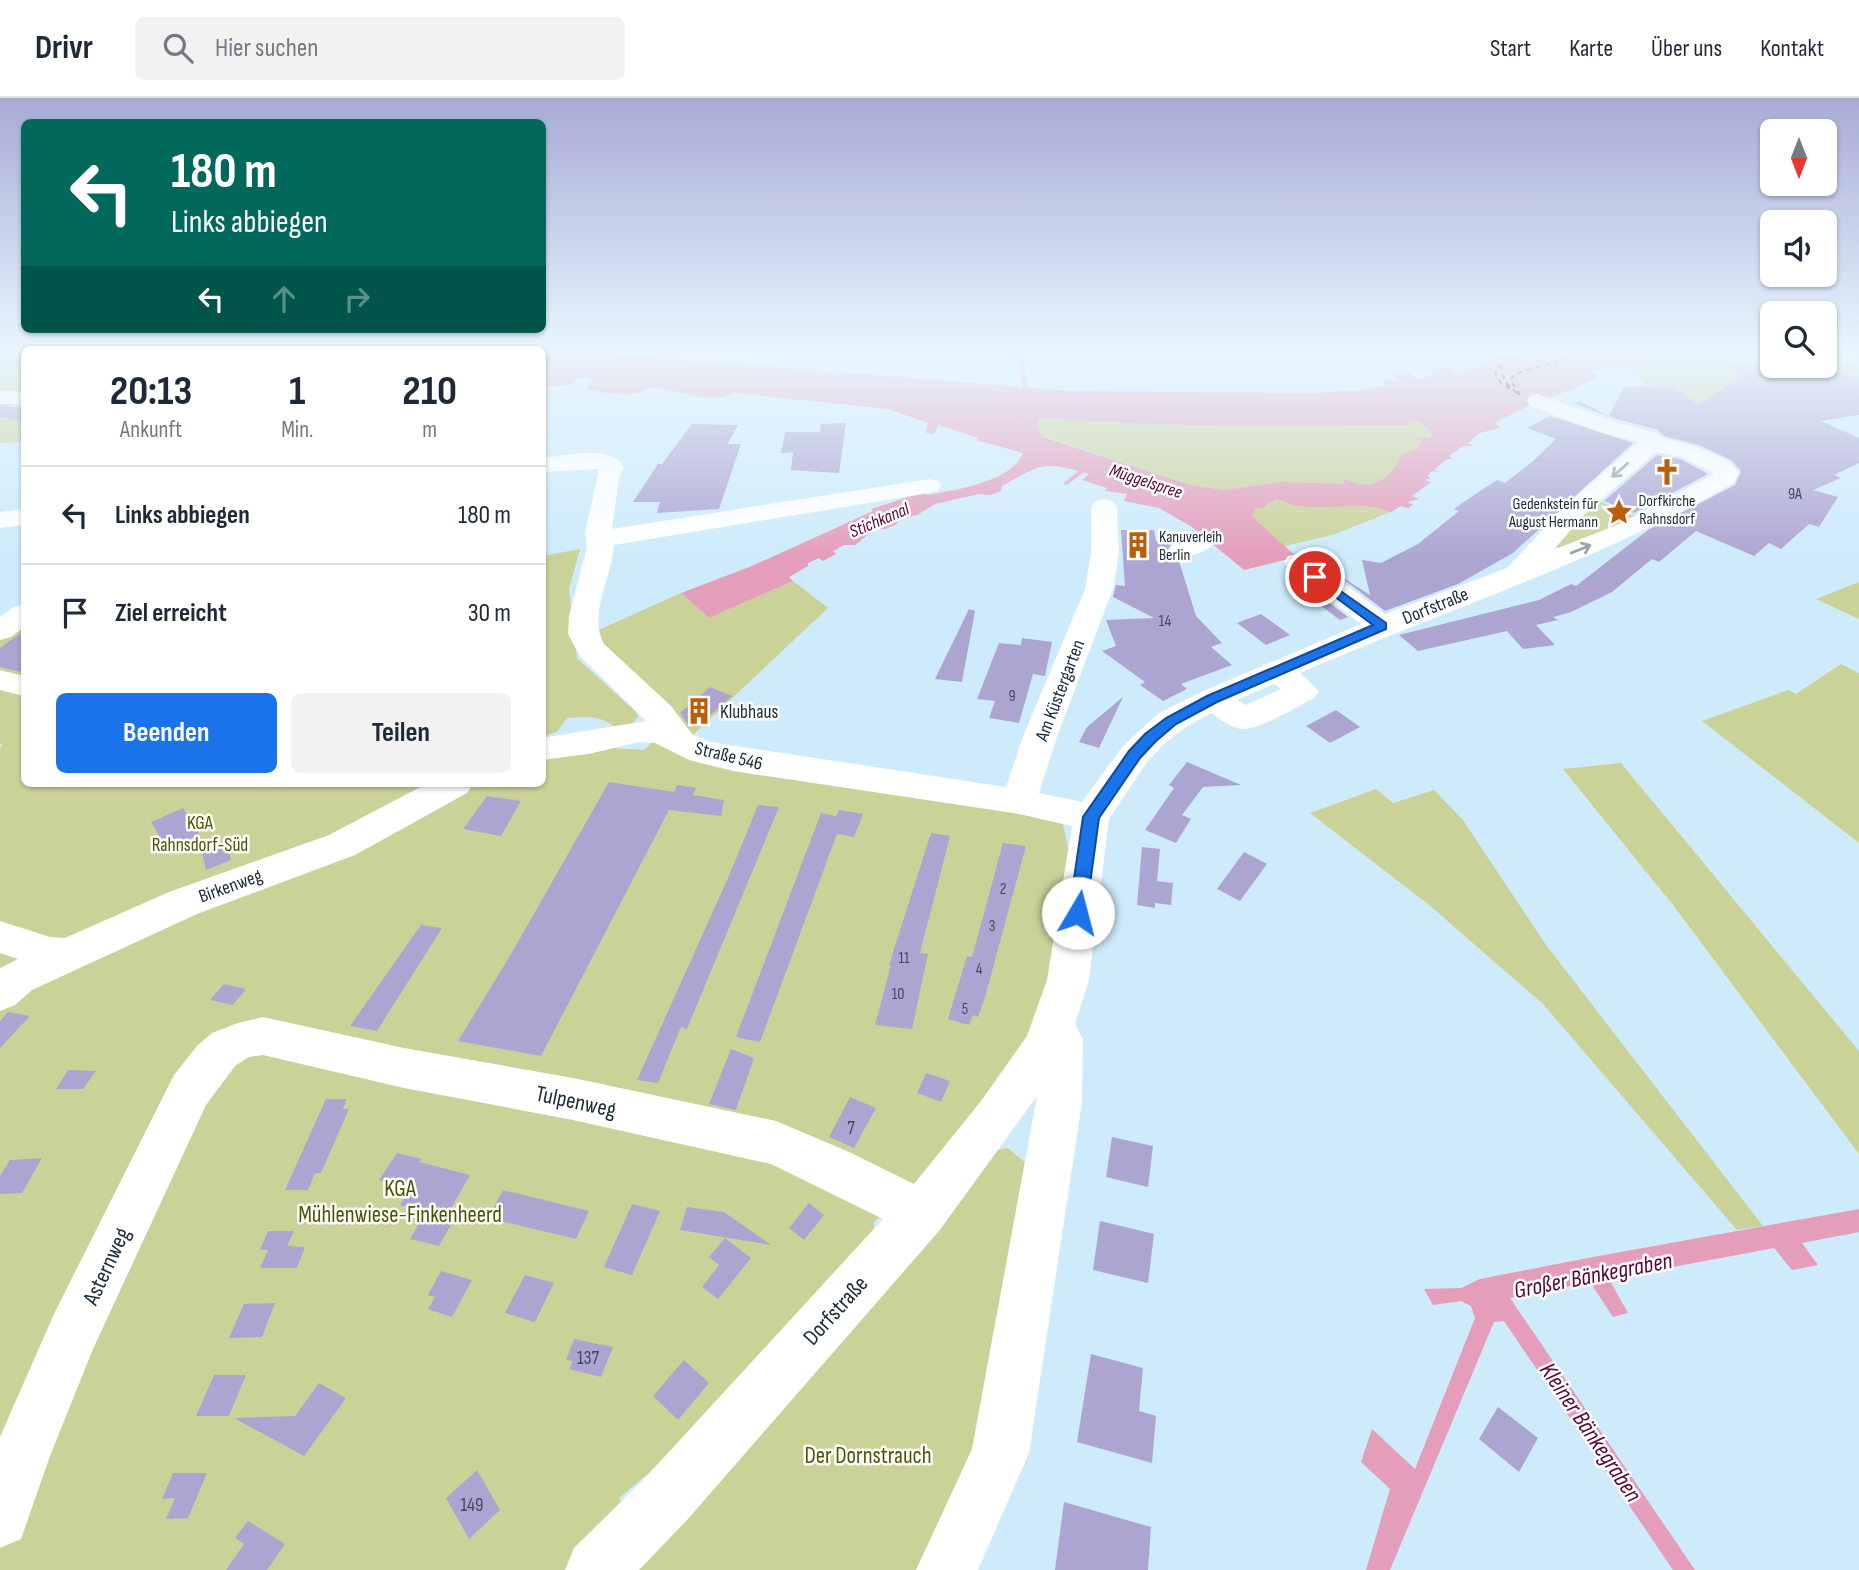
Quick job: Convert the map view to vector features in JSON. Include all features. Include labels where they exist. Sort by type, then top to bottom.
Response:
[{"type":"street","points":[[1594,422],[1656,442]]},
{"type":"street","name":"Dorfstraße","points":[[599,1568],[666,1499],[921,1214],[1003,1107],[1053,1032],[1068,980],[1091,817],[1135,754],[1150,738],[1171,721],[1212,699],[1244,719],[1303,691],[1278,671],[1382,626],[1628,530],[1725,478],[1727,473],[1716,464],[1656,442],[1574,511],[1517,573]]},
{"type":"street","points":[[546,465],[607,462],[612,467],[607,479],[599,539],[601,547],[586,606],[583,634],[591,649],[649,723],[588,743],[546,748]]},
{"type":"street","points":[[599,539],[929,486]]},
{"type":"street","name":"Am Küstergarten","points":[[1019,801],[1041,734],[1099,589],[1105,553],[1104,507]]},
{"type":"street","points":[[0,520],[21,517]]},
{"type":"street","points":[[1298,562],[1382,626]]},
{"type":"street","points":[[0,631],[21,615]]},
{"type":"street","points":[[0,680],[21,685]]},
{"type":"street","name":"Straße 546","points":[[649,723],[661,733],[701,752],[733,759],[1019,801]]},
{"type":"street","name":"Birkenweg","points":[[0,993],[17,978],[183,903],[342,845],[450,787]]},
{"type":"street","points":[[1019,801],[1091,817]]},
{"type":"street","points":[[0,937],[16,939],[51,956],[68,955]]},
{"type":"street","points":[[947,1570],[1000,1453],[1062,1071],[1061,1039],[1053,1032]]},
{"type":"street","name":"Tulpenweg","points":[[245,1038],[263,1036],[404,1068],[573,1099],[776,1143],[897,1201]]},
{"type":"street","name":"Asternweg","points":[[0,1518],[21,1456],[74,1333],[190,1090],[212,1059],[226,1045],[245,1038]]},
{"type":"street","points":[[1003,1107],[1054,1128]]},
{"type":"green space","points":[[0,422],[21,422],[21,442],[0,443]]},
{"type":"green space","points":[[1039,422],[1226,426],[1407,425],[1408,422],[1417,422],[1432,434],[1421,440],[1418,448],[1401,455],[1391,472],[1375,483],[1344,481],[1345,484],[1311,485],[1289,482],[1224,490],[1191,485],[1042,436],[1038,428]]},
{"type":"green space","points":[[1713,422],[1748,422],[1721,426]]},
{"type":"green space","points":[[1597,500],[1640,518],[1559,550],[1557,546]]},
{"type":"green space","points":[[1273,501],[1308,505],[1363,506],[1391,512],[1332,535],[1285,546],[1252,516],[1256,508],[1263,508]]},
{"type":"green space","points":[[580,549],[569,589],[577,658],[636,712],[638,717],[631,725],[616,728],[599,719],[567,718],[557,732],[546,736],[546,555]]},
{"type":"green space","points":[[793,581],[828,608],[693,735],[597,643],[594,632],[681,593],[709,618]]},
{"type":"green space","points":[[1859,582],[1859,619],[1816,599]]},
{"type":"green space","name":"KGA Mühlenwiese-Finkenheerd","points":[[21,619],[21,787],[546,787],[546,755],[599,747],[644,750],[653,741],[965,799],[1063,824],[1070,857],[1053,959],[1032,1036],[938,1169],[874,1222],[874,1231],[676,1450],[619,1498],[621,1501],[618,1513],[565,1570],[0,1570],[0,748],[3,745],[0,744],[0,636]]},
{"type":"green space","points":[[1841,664],[1859,673],[1859,843],[1702,721],[1788,690],[1796,694]]},
{"type":"green space","points":[[1621,763],[1859,1051],[1859,1154],[1673,905],[1563,769]]},
{"type":"green space","points":[[1376,789],[1393,803],[1434,790],[1463,820],[1546,945],[1763,1226],[1737,1230],[1543,1004],[1429,905],[1310,813]]},
{"type":"green space","name":"Der Dornstrauch","points":[[1008,1148],[1028,1165],[1024,1282],[938,1570],[615,1570],[980,1154]]},
{"type":"water","points":[[924,422],[1039,422],[1038,428],[1043,437],[1191,485],[1224,490],[1280,482],[1345,484],[1343,480],[1348,480],[1360,484],[1374,483],[1386,477],[1401,455],[1418,448],[1421,440],[1414,438],[1429,437],[1432,434],[1417,422],[1498,422],[1495,423],[1500,428],[1480,433],[1468,443],[1474,446],[1463,446],[1449,456],[1453,459],[1447,459],[1434,470],[1440,472],[1432,471],[1427,476],[1431,478],[1425,480],[1431,482],[1412,496],[1419,499],[1408,502],[1413,505],[1408,508],[1401,506],[1391,512],[1366,506],[1310,507],[1277,500],[1263,508],[1256,508],[1252,516],[1297,557],[1244,570],[1192,527],[1159,508],[1124,501],[1127,494],[1105,491],[1107,488],[1082,480],[1089,474],[1084,472],[1067,485],[1063,484],[1078,471],[1046,466],[1002,486],[1001,491],[935,504],[917,515],[898,519],[897,524],[885,529],[875,529],[855,545],[844,545],[833,551],[836,554],[823,561],[819,558],[808,563],[808,566],[789,577],[793,581],[709,618],[681,593],[752,566],[873,511],[871,509],[923,492],[928,495],[995,478],[1017,463],[1023,453],[976,440],[979,438],[938,425],[934,434],[926,433],[928,423]]},
{"type":"water","points":[[1107,422],[1408,422],[1408,425],[1181,425]]},
{"type":"water","points":[[1859,1209],[1859,1232],[1802,1243],[1818,1265],[1792,1270],[1774,1248],[1609,1279],[1628,1313],[1613,1317],[1590,1282],[1510,1298],[1695,1570],[1673,1570],[1504,1321],[1494,1322],[1390,1570],[1366,1570],[1390,1489],[1361,1462],[1372,1429],[1415,1469],[1475,1318],[1471,1306],[1461,1301],[1433,1305],[1424,1289],[1461,1288],[1480,1279]]},
{"type":"building","points":[[1539,422],[1568,422],[1633,443],[1513,553],[1458,584],[1385,611],[1334,572],[1370,595],[1362,560],[1381,563],[1418,544],[1459,511],[1454,509],[1497,480],[1505,483],[1556,439],[1527,428]]},
{"type":"building","points":[[1627,422],[1823,422],[1859,438],[1859,463],[1834,475],[1841,478],[1813,490],[1838,497],[1819,527],[1809,524],[1781,549],[1769,543],[1754,556],[1696,531],[1659,562],[1652,559],[1612,592],[1571,612],[1553,617],[1558,620],[1536,625],[1555,645],[1523,649],[1507,631],[1418,651],[1399,635],[1539,600],[1571,584],[1576,586],[1648,530],[1735,485],[1741,471],[1731,460],[1699,445],[1664,436],[1658,430]]},
{"type":"building","points":[[846,423],[839,473],[791,470],[793,452],[781,453],[785,432],[820,432],[821,424]]},
{"type":"building","points":[[692,424],[738,425],[728,444],[741,444],[719,509],[657,513],[660,502],[633,502],[658,464],[662,464]]},
{"type":"building","points":[[1657,455],[1680,459],[1708,474],[1634,513],[1604,501]]},
{"type":"building","points":[[1121,530],[1154,530],[1156,541],[1172,541],[1168,550],[1172,556],[1178,558],[1196,616],[1222,643],[1211,647],[1232,665],[1181,684],[1187,689],[1163,701],[1140,685],[1145,682],[1102,651],[1116,646],[1106,620],[1154,618],[1113,597],[1116,585],[1125,586]]},
{"type":"building","points":[[1299,580],[1348,617],[1340,620],[1289,582]]},
{"type":"building","points":[[969,609],[975,611],[962,682],[935,679]]},
{"type":"building","points":[[1261,614],[1290,635],[1266,645],[1237,623]]},
{"type":"building","points":[[21,633],[21,672],[0,667],[0,648]]},
{"type":"building","points":[[1022,638],[1052,642],[1045,676],[1033,674],[1019,723],[989,718],[995,701],[977,699],[999,643],[1021,645]]},
{"type":"building","name":"Klubhaus","points":[[710,687],[732,696],[697,727],[687,723],[680,713]]},
{"type":"building","points":[[1123,697],[1099,748],[1079,742],[1087,727]]},
{"type":"building","points":[[1336,710],[1360,727],[1330,743],[1306,726]]},
{"type":"building","points":[[1187,762],[1241,785],[1203,787],[1182,815],[1191,819],[1176,843],[1145,830],[1174,788],[1169,785]]},
{"type":"building","points":[[609,782],[674,792],[677,785],[696,788],[693,795],[724,800],[721,816],[669,810],[541,1056],[458,1041],[511,954]]},
{"type":"building","points":[[487,796],[521,801],[501,836],[463,829]]},
{"type":"building","points":[[758,805],[779,807],[687,1029],[681,1027],[658,1083],[637,1080],[728,878]]},
{"type":"building","points":[[183,808],[199,834],[168,850],[151,822]]},
{"type":"building","points":[[839,810],[863,814],[854,837],[837,834],[760,1042],[736,1037],[821,813],[836,816]]},
{"type":"building","points":[[931,833],[950,836],[920,953],[928,954],[912,1029],[875,1025],[889,965]]},
{"type":"building","points":[[227,843],[231,860],[206,870],[202,852]]},
{"type":"building","points":[[1003,843],[1026,846],[985,997],[978,1017],[973,1015],[969,1025],[948,1019],[967,956],[972,957]]},
{"type":"building","points":[[1142,847],[1160,849],[1157,881],[1173,883],[1171,905],[1155,903],[1155,908],[1137,905]]},
{"type":"building","points":[[1244,852],[1267,864],[1240,901],[1217,889]]},
{"type":"building","points":[[421,925],[442,928],[377,1031],[350,1026]]},
{"type":"building","points":[[224,984],[246,989],[233,1005],[210,1000]]},
{"type":"building","points":[[8,1012],[30,1016],[0,1048],[0,1021]]},
{"type":"building","points":[[731,1049],[754,1058],[736,1110],[709,1104]]},
{"type":"building","points":[[68,1070],[96,1071],[83,1089],[56,1089]]},
{"type":"building","points":[[926,1073],[950,1081],[941,1102],[917,1093]]},
{"type":"building","points":[[850,1097],[876,1108],[854,1148],[829,1137]]},
{"type":"building","points":[[326,1099],[347,1099],[343,1109],[349,1109],[321,1173],[315,1173],[308,1190],[285,1190]]},
{"type":"building","points":[[1112,1137],[1153,1146],[1148,1187],[1106,1177]]},
{"type":"building","points":[[397,1153],[422,1159],[419,1162],[470,1175],[449,1212],[457,1214],[439,1246],[410,1239],[426,1211],[400,1205],[410,1188],[379,1180]]},
{"type":"building","points":[[42,1158],[22,1193],[0,1194],[0,1176],[10,1160]]},
{"type":"building","points":[[503,1190],[589,1211],[576,1239],[488,1218]]},
{"type":"building","points":[[809,1203],[824,1215],[804,1240],[789,1228]]},
{"type":"building","points":[[632,1204],[660,1211],[632,1275],[604,1267]]},
{"type":"building","points":[[687,1207],[724,1212],[771,1245],[680,1230]]},
{"type":"building","points":[[1100,1221],[1154,1234],[1148,1283],[1093,1270]]},
{"type":"building","points":[[268,1231],[294,1231],[287,1246],[305,1247],[297,1268],[260,1268],[268,1250],[260,1250]]},
{"type":"building","points":[[725,1238],[751,1258],[718,1299],[702,1287],[719,1265],[709,1257]]},
{"type":"building","points":[[441,1271],[472,1280],[452,1317],[428,1309],[435,1297],[428,1295]]},
{"type":"building","points":[[525,1275],[554,1283],[535,1322],[505,1313]]},
{"type":"building","points":[[275,1303],[262,1337],[229,1338],[244,1304]]},
{"type":"building","points":[[574,1339],[613,1347],[601,1377],[569,1369],[573,1361],[566,1360]]},
{"type":"building","points":[[1091,1354],[1143,1368],[1139,1411],[1156,1416],[1152,1463],[1077,1442]]},
{"type":"building","points":[[684,1360],[709,1383],[678,1420],[653,1396]]},
{"type":"building","points":[[214,1375],[246,1375],[229,1416],[196,1416]]},
{"type":"building","points":[[319,1383],[346,1398],[304,1456],[234,1418],[295,1416]]},
{"type":"building","points":[[1498,1407],[1538,1438],[1519,1472],[1479,1439]]},
{"type":"building","points":[[477,1470],[500,1510],[469,1539],[446,1498]]},
{"type":"building","points":[[173,1473],[207,1473],[188,1518],[166,1519],[175,1498],[162,1499]]},
{"type":"building","points":[[1064,1502],[1151,1527],[1148,1570],[1055,1570]]},
{"type":"building","points":[[248,1521],[285,1544],[267,1570],[226,1570],[244,1544],[235,1538]]},
{"type":"place","name":"Dorfkirche Rahnsdorf","points":[[1667,472]]},
{"type":"place","name":"Gedenkstein für August Hermann","points":[[1619,512]]},
{"type":"place","name":"Kanuverleih Berlin","points":[[1138,545]]},
{"type":"place","name":"Klubhaus","points":[[699,711]]},
{"type":"route","points":[[1078,913],[1091,817],[1135,754],[1150,738],[1171,721],[1212,699],[1382,626],[1376,619],[1315,577]]},
{"type":"water label","name":"Müggelspree","points":[[1146,481]]},
{"type":"water label","name":"Stichkanal","points":[[879,520]]},
{"type":"water label","name":"Großer Bänkegraben","points":[[1593,1275]]},
{"type":"water label","name":"Kleiner Bänkegraben","points":[[1591,1432]]},
{"type":"park label","name":"KGA Rahnsdorf-Süd","points":[[200,833]]}]
